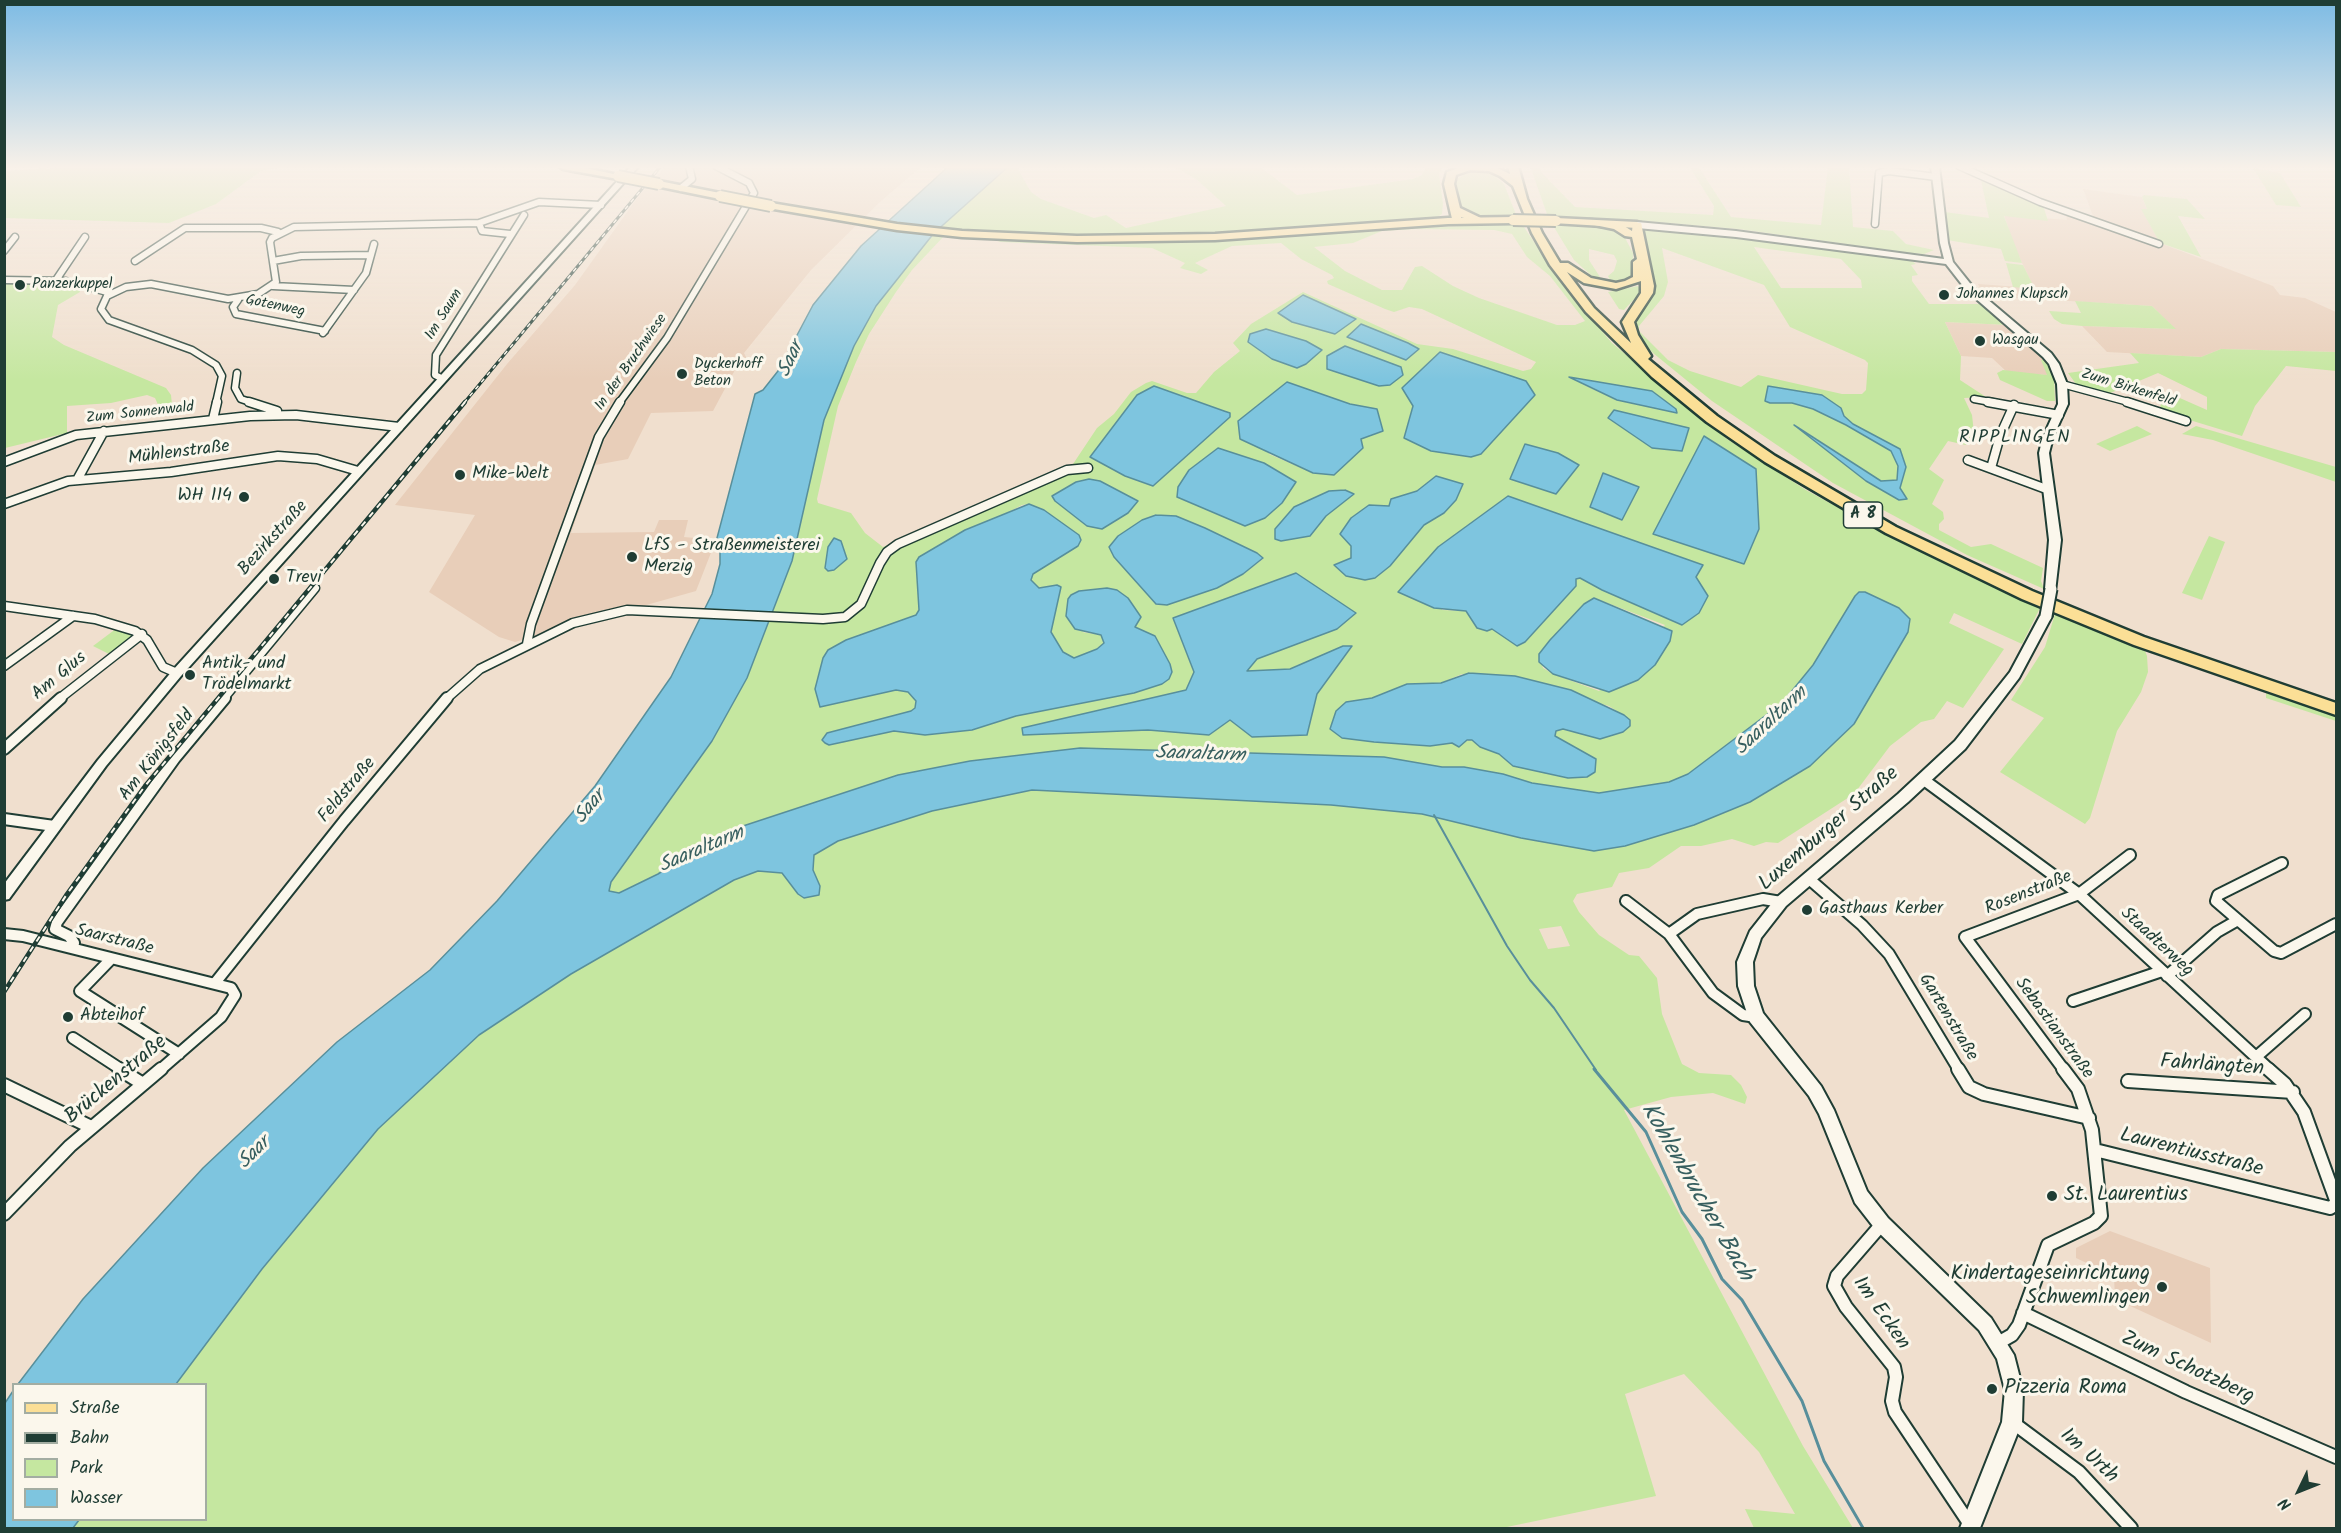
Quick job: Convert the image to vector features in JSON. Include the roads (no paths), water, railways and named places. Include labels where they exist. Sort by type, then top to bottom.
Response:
[{"type":"highway","name":"A 8","points":[[1540,238],[1556,265],[1605,326],[1688,401],[1770,459],[1891,530],[2026,595],[2149,644],[2337,709]]},
{"type":"highway","name":"A 8","points":[[1549,238],[1564,265],[1598,308],[1645,356],[1696,398],[1775,455],[1856,503],[1943,549],[2030,589],[2139,633],[2337,700]]},
{"type":"highway","points":[[1564,265],[1584,279],[1600,285],[1620,286],[1634,282],[1640,276],[1641,270],[1636,238]]},
{"type":"highway","points":[[1637,238],[1648,286],[1647,293],[1628,322],[1632,335],[1645,356]]},
{"type":"main road","points":[[1045,238],[1108,240],[1196,238]]},
{"type":"main road","points":[[1763,238],[1949,262]]},
{"type":"main road","points":[[1944,238],[1949,262],[1970,289],[2047,355],[2054,364],[2062,384]]},
{"type":"main road","name":"Luxemburger Straße","points":[[1971,1527],[2012,1422],[2014,1390],[2009,1368],[1998,1343],[1966,1304],[1882,1224],[1854,1185],[1826,1110],[1756,1017],[1746,986],[1745,962],[1755,936],[1781,902],[1924,780],[1960,745],[2015,675],[2046,616],[2051,589],[2054,534],[2045,445],[2063,404],[2062,384]]},
{"type":"street","points":[[4,251],[15,238]]},
{"type":"street","points":[[56,280],[85,238]]},
{"type":"street","points":[[135,261],[171,238]]},
{"type":"street","points":[[213,419],[222,376],[216,365],[192,350],[109,320],[103,314],[101,304],[111,293],[134,285],[151,284],[237,300],[258,294],[273,285],[277,278],[270,242],[274,238]]},
{"type":"street","name":"Im Saum","points":[[443,379],[435,375],[436,355],[508,238]]},
{"type":"street","name":"Bezirkstraße","points":[[4,894],[54,826],[177,673],[571,238]]},
{"type":"street","name":"In der Bruchwiese","points":[[527,644],[531,624],[599,437],[620,402],[664,344],[728,238]]},
{"type":"street","points":[[2141,238],[2159,244]]},
{"type":"street","name":"Gotenweg","points":[[237,300],[233,307],[237,314],[324,332],[366,273],[374,243]]},
{"type":"street","points":[[273,261],[301,256],[371,255]]},
{"type":"street","points":[[4,280],[56,280],[111,293]]},
{"type":"street","points":[[273,285],[354,290]]},
{"type":"street","name":"Zum Sonnenwald","points":[[237,373],[235,388],[242,399],[283,414]]},
{"type":"street","name":"Zum Birkenfeld","points":[[2062,384],[2107,395],[2186,421]]},
{"type":"street","points":[[1974,399],[2059,415]]},
{"type":"street","points":[[1991,468],[2000,436],[2014,405]]},
{"type":"street","name":"Zum Sonnenwald","points":[[4,462],[63,439],[104,431],[213,419],[283,414],[399,427]]},
{"type":"street","points":[[76,480],[104,431]]},
{"type":"street","name":"Mühlenstraße","points":[[4,504],[48,487],[76,480],[171,472],[278,456],[317,459],[358,471]]},
{"type":"street","points":[[1968,460],[2049,490]]},
{"type":"street","name":"Feldstraße","points":[[215,982],[344,820],[449,696],[472,674],[527,644],[573,623],[600,614],[645,609],[835,619],[845,617],[861,604],[880,563],[898,544],[1067,470],[1088,468]]},
{"type":"street","name":"Am Königsfeld","points":[[73,948],[69,936],[57,930],[57,922],[175,758],[315,588]]},
{"type":"street","points":[[4,606],[110,622],[142,634],[164,667],[177,673]]},
{"type":"street","points":[[4,666],[73,616]]},
{"type":"street","name":"Am Glus","points":[[4,749],[82,679],[142,634]]},
{"type":"street","name":"Staadterweg","points":[[1924,780],[2079,894],[2293,1092],[2331,1168]]},
{"type":"street","points":[[4,819],[54,826]]},
{"type":"street","name":"Rosenstraße","points":[[1965,937],[2079,894],[2130,855]]},
{"type":"street","points":[[2282,863],[2216,898],[2217,903],[2281,953],[2337,924]]},
{"type":"street","name":"Gartenstraße","points":[[1808,878],[1862,925],[1889,954],[1969,1087],[1984,1094],[2090,1118]]},
{"type":"street","points":[[1669,934],[1687,919],[1712,910],[1763,899],[1781,902]]},
{"type":"street","points":[[1626,901],[1669,934],[1713,993],[1743,1014],[1756,1017]]},
{"type":"street","points":[[2073,1001],[2165,974],[2217,932],[2238,920]]},
{"type":"street","name":"Saarstraße","points":[[4,934],[23,936],[111,959],[215,982]]},
{"type":"street","name":"Sebastianstraße","points":[[1965,937],[2078,1089],[2090,1118],[2094,1150]]},
{"type":"street","points":[[111,959],[80,991],[122,1020],[179,1054]]},
{"type":"street","name":"Brückenstraße","points":[[4,1214],[91,1127],[221,1017],[234,999],[233,990],[215,982]]},
{"type":"street","name":"Fahrlängten","points":[[2256,1057],[2305,1014]]},
{"type":"street","points":[[73,1038],[143,1084]]},
{"type":"street","name":"Fahrlängten","points":[[2128,1081],[2293,1092]]},
{"type":"street","points":[[4,1085],[91,1127]]},
{"type":"street","name":"Laurentiusstraße","points":[[1998,1343],[2012,1335],[2023,1313],[2048,1245],[2094,1223],[2101,1216],[2102,1208],[2094,1150],[2330,1208],[2337,1202],[2331,1168]]},
{"type":"street","name":"Im Ecken","points":[[1882,1224],[1837,1276],[1834,1286],[1846,1307],[1894,1367],[1896,1377],[1892,1401],[1895,1413],[1971,1527]]},
{"type":"street","name":"Zum Schotzberg","points":[[2023,1313],[2186,1392],[2337,1457]]},
{"type":"street","name":"Im Urth","points":[[2012,1422],[2079,1472],[2131,1528]]},
{"type":"water","points":[[870,238],[930,238],[876,306],[854,346],[824,420],[792,561],[747,678],[712,741],[611,882],[609,891],[619,893],[658,874],[701,846],[743,826],[898,775],[970,761],[1080,748],[1384,757],[1442,767],[1464,767],[1503,774],[1532,783],[1599,793],[1669,782],[1688,774],[1782,703],[1813,665],[1859,592],[1865,592],[1899,608],[1910,619],[1908,632],[1854,724],[1810,766],[1750,802],[1694,825],[1625,846],[1594,851],[1521,838],[1422,814],[1331,805],[1032,790],[932,811],[838,841],[814,855],[813,870],[820,886],[819,895],[804,898],[798,894],[782,873],[758,871],[734,880],[571,974],[479,1035],[378,1129],[262,1269],[177,1383],[19,1383],[83,1299],[203,1168],[337,1042],[430,970],[497,901],[595,786],[671,677],[712,594],[720,564],[720,542],[717,538],[755,394],[763,390],[778,371],[813,305]]},
{"type":"water","points":[[1303,295],[1356,319],[1335,334],[1292,322],[1278,313]]},
{"type":"water","points":[[1361,324],[1419,349],[1406,360],[1347,337]]},
{"type":"water","points":[[1266,329],[1306,341],[1322,350],[1306,364],[1297,368],[1272,359],[1248,342],[1250,334]]},
{"type":"water","points":[[1345,346],[1401,367],[1403,375],[1390,385],[1379,386],[1327,369],[1327,356]]},
{"type":"water","points":[[1440,352],[1526,381],[1535,395],[1481,454],[1471,457],[1431,451],[1404,438],[1413,406],[1402,388]]},
{"type":"water","points":[[1569,377],[1652,391],[1676,409],[1677,413],[1617,400]]},
{"type":"water","points":[[1287,382],[1350,404],[1377,409],[1383,431],[1361,439],[1363,448],[1334,475],[1313,473],[1240,439],[1238,421]]},
{"type":"water","points":[[1154,386],[1230,413],[1230,417],[1153,486],[1125,476],[1090,457],[1137,395]]},
{"type":"water","points":[[1768,386],[1822,395],[1841,408],[1844,416],[1853,424],[1900,449],[1906,467],[1900,488],[1907,499],[1899,500],[1866,481],[1794,425],[1881,481],[1897,480],[1898,466],[1891,451],[1813,409],[1792,403],[1765,401]]},
{"type":"water","points":[[1614,410],[1689,428],[1682,451],[1652,448],[1608,418]]},
{"type":"water","points":[[1704,436],[1756,469],[1759,529],[1744,564],[1653,534]]},
{"type":"water","points":[[1525,444],[1558,453],[1579,465],[1556,494],[1510,479]]},
{"type":"water","points":[[1218,448],[1264,463],[1296,482],[1282,503],[1265,518],[1245,526],[1177,497],[1178,487],[1189,470]]},
{"type":"water","points":[[1603,473],[1639,487],[1622,520],[1590,507]]},
{"type":"water","points":[[1436,476],[1463,484],[1456,500],[1444,513],[1424,525],[1390,566],[1375,578],[1365,580],[1346,576],[1334,565],[1351,558],[1351,546],[1340,534],[1351,518],[1369,505],[1389,506],[1391,499],[1417,491]]},
{"type":"water","points":[[1089,479],[1100,481],[1138,501],[1128,513],[1102,529],[1087,526],[1055,501],[1052,496],[1076,482]]},
{"type":"water","points":[[1345,490],[1354,494],[1326,516],[1310,536],[1281,541],[1275,539],[1275,529],[1294,507],[1329,491]]},
{"type":"water","points":[[1508,496],[1703,565],[1696,577],[1708,596],[1699,613],[1682,625],[1580,578],[1576,579],[1576,586],[1525,642],[1517,646],[1492,629],[1487,631],[1477,628],[1466,611],[1434,608],[1398,592],[1438,547]]},
{"type":"water","points":[[1029,504],[1044,510],[1079,535],[1081,540],[1078,546],[1033,574],[1031,580],[1039,588],[1057,585],[1061,587],[1051,632],[1063,652],[1074,658],[1097,649],[1104,643],[1101,635],[1075,629],[1066,616],[1068,599],[1071,595],[1079,591],[1107,588],[1117,590],[1128,598],[1141,617],[1135,627],[1155,636],[1170,664],[1172,672],[1169,679],[1162,684],[1134,693],[1016,716],[972,730],[925,735],[894,731],[829,745],[825,743],[822,740],[827,733],[911,711],[915,708],[916,701],[908,692],[896,690],[820,707],[815,689],[823,658],[828,650],[846,640],[916,615],[919,610],[916,562],[919,557],[965,530]]},
{"type":"water","points":[[1156,515],[1176,516],[1257,553],[1263,558],[1243,574],[1217,588],[1167,605],[1156,604],[1114,557],[1109,547],[1118,536],[1142,520]]},
{"type":"water","points":[[834,538],[841,541],[847,559],[834,570],[828,571],[825,568],[828,547]]},
{"type":"water","points":[[1296,573],[1356,613],[1337,629],[1257,659],[1247,671],[1290,669],[1343,646],[1352,646],[1317,694],[1307,735],[1252,737],[1230,720],[1209,735],[1148,730],[1023,735],[1022,728],[1186,690],[1194,672],[1173,618]]},
{"type":"water","points":[[1594,598],[1672,631],[1670,641],[1655,665],[1638,680],[1609,692],[1553,674],[1539,662],[1539,654],[1550,640],[1584,604]]},
{"type":"water","points":[[1469,673],[1515,676],[1571,690],[1624,715],[1630,720],[1630,726],[1623,732],[1600,739],[1563,729],[1556,731],[1555,736],[1596,759],[1595,772],[1587,777],[1568,778],[1513,766],[1499,754],[1480,747],[1472,740],[1467,740],[1459,747],[1452,743],[1430,746],[1374,742],[1342,738],[1330,729],[1336,711],[1346,702],[1372,698],[1407,684],[1441,683]]},
{"type":"water","points":[[12,1392],[12,1521],[78,1521],[73,1528],[5,1528],[5,1403]]},
{"type":"waterway","name":"Kohlenbrucher Bach","points":[[1434,815],[1507,946],[1530,980],[1554,1008],[1596,1070]]},
{"type":"waterway","name":"Kohlenbrucher Bach","points":[[1594,1069],[1646,1132],[1682,1212],[1702,1239],[1722,1279],[1742,1300],[1802,1401],[1824,1461],[1863,1528]]},
{"type":"railway","points":[[464,403],[602,238]]},
{"type":"railway","points":[[4,992],[67,894],[145,786],[465,402]]},
{"type":"place","name":"Panzerkuppel","points":[[20,285]]},
{"type":"place","name":"Johannes Klupsch","points":[[1944,295]]},
{"type":"place","name":"Wasgau","points":[[1980,341]]},
{"type":"place","name":"Dyckerhoff Beton","points":[[682,374]]},
{"type":"place","name":"Mike-Welt","points":[[460,475]]},
{"type":"place","name":"WH 114","points":[[244,497]]},
{"type":"place","name":"LfS - Straßenmeisterei Merzig","points":[[632,557]]},
{"type":"place","name":"Trevi","points":[[274,579]]},
{"type":"place","name":"Antik- und Trödelmarkt","points":[[190,675]]},
{"type":"place","name":"Gasthaus Kerber","points":[[1807,910]]},
{"type":"place","name":"Abteihof","points":[[68,1017]]},
{"type":"place","name":"St. Laurentius","points":[[2052,1196]]},
{"type":"place","name":"Kindertageseinrichtung Schwemlingen","points":[[2162,1287]]},
{"type":"place","name":"Pizzeria Roma","points":[[1992,1389]]},
{"type":"district","name":"RIPPLINGEN","points":[[2015,439]]},
{"type":"water label","name":"Saar","points":[[792,360]]},
{"type":"water label","name":"Saaraltarm","points":[[1772,722]]},
{"type":"water label","name":"Saaraltarm","points":[[1200,756]]},
{"type":"water label","name":"Saar","points":[[591,808]]},
{"type":"water label","name":"Saaraltarm","points":[[702,851]]},
{"type":"water label","name":"Saar","points":[[255,1154]]}]
